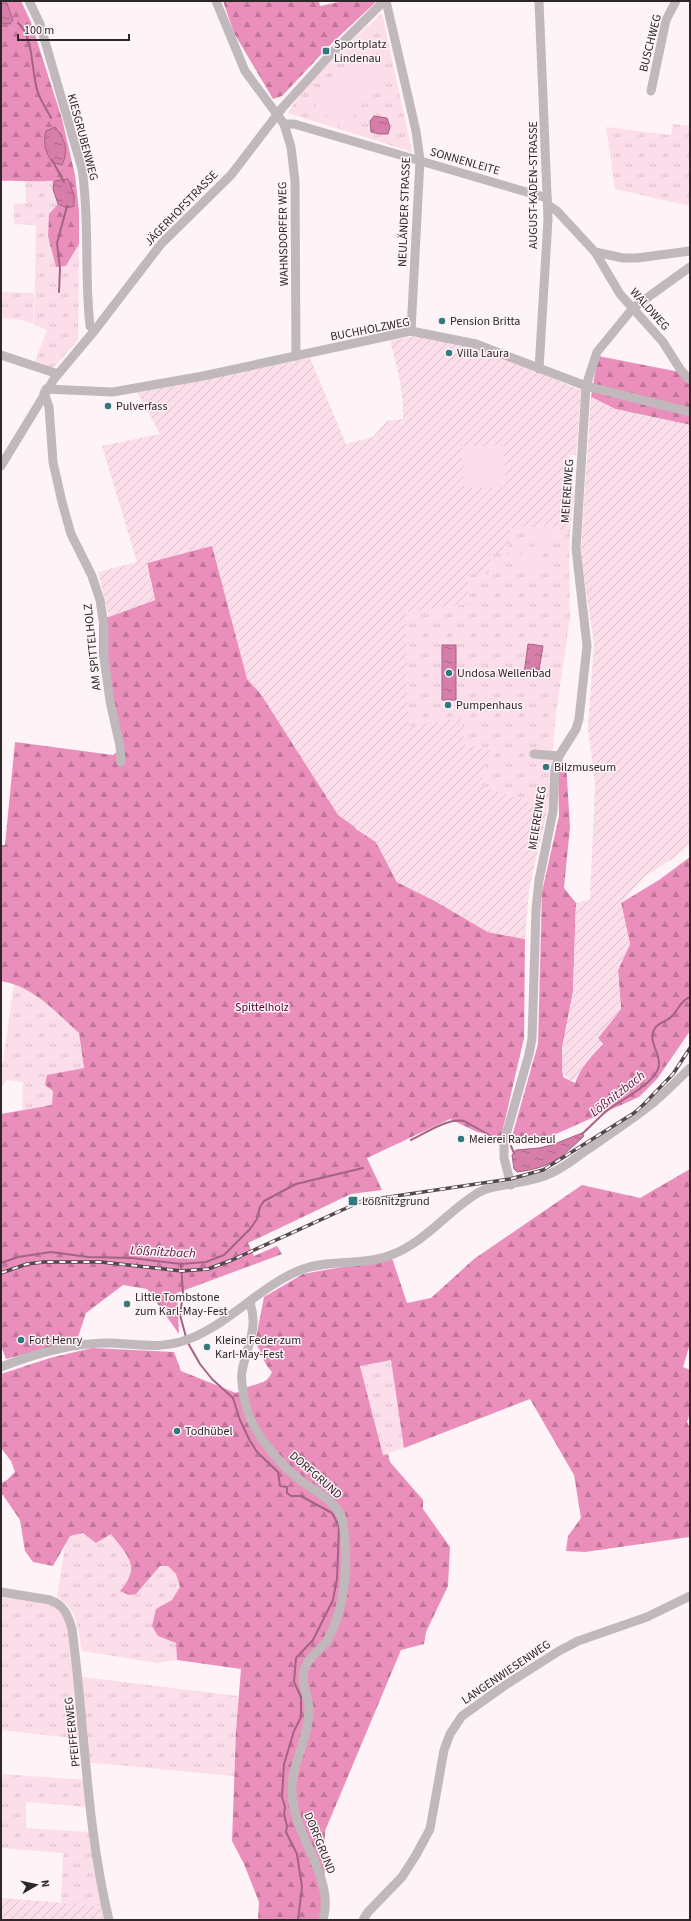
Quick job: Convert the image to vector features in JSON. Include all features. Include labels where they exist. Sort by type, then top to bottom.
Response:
[{"type":"street","name":"KIESGRUBENWEG","points":[[29,1],[40,24],[82,169],[85,192],[87,294],[90,326],[95,330]]},
{"type":"street","points":[[216,1],[246,71],[278,116]]},
{"type":"street","name":"JÄGERHOFSTRASSE","points":[[1,466],[45,391],[95,330],[161,244],[230,175],[278,116],[283,107],[330,56],[385,1]]},
{"type":"street","name":"NEULÄNDER STRASSE","points":[[385,1],[416,131],[420,160],[411,331]]},
{"type":"street","name":"AUGUST-KADEN-STRASSE","points":[[539,1],[548,201],[539,369]]},
{"type":"street","name":"BUSCHWEG","points":[[650,91],[666,20],[676,1]]},
{"type":"street","name":"WAHNSDORFER WEG","points":[[278,116],[284,124],[292,151],[295,181],[296,356]]},
{"type":"street","name":"SONNENLEITE","points":[[284,124],[294,124],[420,160],[548,201],[595,252]]},
{"type":"street","points":[[595,252],[622,258],[637,258],[690,251]]},
{"type":"street","name":"WALDWEG","points":[[595,252],[620,294],[663,342],[680,369],[690,380]]},
{"type":"street","name":"MEIEREIWEG","points":[[511,1185],[504,1158],[504,1142],[532,1039],[536,910],[539,880],[553,811],[555,770],[559,756],[576,729],[579,719],[587,646],[576,548],[586,386],[597,352],[633,308],[690,267]]},
{"type":"street","name":"BUCHHOLZWEG","points":[[45,391],[113,392],[296,356],[411,331],[476,344],[586,386],[690,412]]},
{"type":"street","points":[[1,355],[58,374]]},
{"type":"street","name":"AM SPITTELHOLZ","points":[[45,391],[53,462],[62,502],[71,534],[92,576],[100,600],[104,626],[104,658],[110,701],[120,746],[120,762]]},
{"type":"street","points":[[534,754],[559,756]]},
{"type":"street","points":[[1,1367],[58,1349],[83,1344],[108,1342],[149,1347],[170,1345],[187,1340],[250,1303],[276,1283],[303,1269],[376,1259],[412,1246],[476,1194],[486,1189],[511,1185],[546,1176],[555,1172],[654,1102],[690,1068]]},
{"type":"street","name":"DORFGRUND","points":[[250,1303],[254,1326],[241,1374],[249,1415],[258,1432],[273,1453],[290,1472],[332,1503],[340,1512],[345,1528],[344,1585],[338,1615],[326,1641],[306,1664],[302,1677],[310,1709],[308,1725],[295,1766],[292,1789],[294,1810],[300,1830],[323,1884],[326,1895],[323,1920]]},
{"type":"street","name":"PFEIFFERWEG","points":[[1,1592],[50,1600],[58,1603],[68,1616],[70,1622],[77,1665],[93,1835],[99,1880],[109,1920]]},
{"type":"street","name":"LANGENWIESENWEG","points":[[363,1920],[368,1912],[402,1876],[416,1855],[430,1829],[444,1750],[450,1734],[462,1716],[504,1686],[565,1647],[647,1617],[690,1596]]},
{"type":"green space","points":[[6,1],[21,1],[31,22],[62,119],[75,175],[79,211],[79,244],[66,266],[56,267],[48,236],[49,214],[58,204],[67,208],[68,179],[43,181],[1,181],[1,23],[4,24],[13,20]]},
{"type":"green space","points":[[223,1],[319,1],[320,6],[343,1],[377,1],[332,43],[282,96],[273,99],[234,33]]},
{"type":"green space","points":[[382,13],[412,152],[288,113],[297,99],[319,73]]},
{"type":"green space","points":[[361,48],[389,71],[343,129],[315,106]]},
{"type":"green space","points":[[673,124],[690,126],[690,206],[615,189],[606,127],[671,135]]},
{"type":"green space","points":[[25,179],[54,181],[53,189],[58,204],[49,214],[48,236],[66,266],[79,244],[78,340],[53,368],[35,361],[47,330],[34,325],[36,225],[14,224],[14,204],[26,203]]},
{"type":"green space","points":[[1,292],[34,293],[33,324],[23,320],[1,318]]},
{"type":"green space","points":[[414,336],[472,345],[581,390],[576,455],[569,455],[566,492],[574,493],[570,533],[544,525],[510,528],[508,553],[491,554],[489,574],[469,574],[467,604],[406,612],[408,726],[461,718],[464,744],[490,751],[480,785],[548,808],[529,889],[525,939],[488,932],[435,901],[397,882],[376,842],[338,815],[260,693],[247,679],[212,546],[147,563],[155,600],[109,617],[98,572],[137,562],[102,446],[160,434],[137,392],[310,358],[346,444],[373,437],[387,421],[403,419],[401,389],[390,341]]},
{"type":"green space","points":[[598,356],[690,374],[690,425],[615,409],[591,397]]},
{"type":"green space","points":[[591,397],[615,409],[690,425],[690,844],[672,859],[645,876],[621,903],[630,944],[618,970],[621,1009],[598,1038],[603,1044],[591,1055],[573,1082],[562,1072],[563,1044],[573,992],[576,903],[590,900],[595,785],[588,728],[594,643],[583,572],[581,547]]},
{"type":"green space","points":[[504,445],[505,487],[464,488],[462,446]]},
{"type":"green space","points":[[544,525],[570,533],[570,619],[556,713],[548,808],[480,785],[464,744],[408,726],[406,612],[467,604],[469,573],[491,554],[510,528]]},
{"type":"green space","points":[[536,529],[549,529],[549,550],[535,550]]},
{"type":"green space","name":"Spittelholz","points":[[212,545],[356,829],[376,842],[397,882],[435,901],[488,932],[525,939],[524,1038],[501,1137],[477,1132],[450,1119],[367,1158],[382,1190],[351,1194],[248,1243],[254,1256],[277,1246],[282,1254],[177,1293],[179,1334],[147,1289],[123,1285],[86,1313],[77,1340],[6,1359],[1,1346],[1,1114],[52,1105],[53,1091],[45,1085],[47,1075],[84,1068],[79,1033],[52,1008],[34,994],[13,984],[1,981],[1,845],[5,845],[15,742],[113,755],[117,752],[99,654],[99,620],[155,600],[147,563]]},
{"type":"green space","points":[[534,552],[537,567],[514,570],[512,556]]},
{"type":"green space","points":[[560,761],[566,762],[570,827],[564,888],[576,903],[573,992],[562,1048],[563,1077],[575,1083],[587,1062],[603,1044],[598,1038],[621,1009],[618,970],[630,944],[621,903],[659,880],[690,857],[690,1031],[657,1079],[639,1097],[547,1138],[524,1142],[511,1140],[538,1044],[542,892],[559,816],[558,766]]},
{"type":"green space","points":[[14,983],[34,992],[79,1033],[84,1069],[53,1091],[52,1105],[22,1110],[23,1082],[7,1080],[1,1087],[1,1061],[3,1061]]},
{"type":"green space","points":[[690,1169],[690,1344],[683,1367],[690,1370],[690,1413],[687,1422],[690,1428],[690,1537],[585,1552],[566,1551],[568,1536],[581,1518],[574,1475],[530,1399],[404,1448],[391,1360],[360,1366],[383,1455],[388,1454],[390,1462],[423,1500],[423,1509],[450,1547],[448,1586],[426,1632],[424,1644],[401,1650],[325,1831],[324,1912],[320,1920],[258,1920],[259,1902],[244,1864],[232,1841],[236,1731],[241,1669],[177,1660],[176,1643],[158,1636],[152,1626],[156,1609],[172,1600],[180,1587],[176,1574],[168,1566],[160,1566],[136,1594],[129,1595],[120,1591],[129,1577],[131,1564],[126,1553],[111,1534],[96,1543],[83,1533],[70,1536],[53,1566],[33,1562],[25,1551],[20,1520],[3,1495],[1,1495],[1,1483],[7,1480],[15,1472],[11,1461],[1,1448],[1,1374],[50,1358],[92,1348],[174,1352],[181,1371],[236,1393],[247,1387],[264,1382],[272,1372],[266,1365],[260,1350],[255,1343],[264,1297],[303,1274],[392,1258],[407,1303],[431,1298],[474,1259],[582,1185],[640,1198]]},
{"type":"green space","points":[[391,1359],[404,1448],[383,1455],[360,1365]]},
{"type":"green space","points":[[83,1533],[111,1534],[126,1553],[132,1570],[130,1577],[121,1591],[136,1594],[160,1566],[168,1566],[176,1574],[180,1587],[172,1601],[156,1609],[158,1636],[176,1643],[177,1660],[157,1663],[82,1651],[78,1628],[73,1614],[64,1602],[57,1597],[65,1545],[70,1536]]},
{"type":"green space","points":[[1,1597],[47,1603],[55,1607],[62,1614],[69,1634],[75,1676],[238,1696],[234,1776],[84,1762],[82,1739],[1,1730]]},
{"type":"green space","points":[[1,1774],[86,1780],[88,1807],[26,1802],[26,1828],[90,1832],[102,1906],[61,1903],[63,1853],[1,1848]]},
{"type":"green space","points":[[1,1898],[102,1906],[105,1920],[1,1920]]},
{"type":"water","points":[[1,1],[6,1],[13,20],[10,24],[1,23]]},
{"type":"water","points":[[374,116],[387,118],[390,127],[388,134],[371,132],[370,121]]},
{"type":"water","points":[[55,127],[65,145],[65,154],[62,165],[52,162],[45,147],[46,131]]},
{"type":"water","points":[[68,179],[74,195],[74,206],[67,208],[58,204],[53,189],[54,181]]},
{"type":"water","points":[[528,644],[543,646],[538,676],[524,674]]},
{"type":"water","name":"Undosa Wellenbad","points":[[442,645],[456,645],[456,700],[442,700]]},
{"type":"water","points":[[582,1133],[584,1136],[561,1156],[547,1165],[517,1172],[514,1169],[512,1155],[516,1150],[552,1145]]},
{"type":"waterway","points":[[18,23],[27,36],[30,45],[38,93],[51,118]]},
{"type":"waterway","points":[[52,160],[64,182]]},
{"type":"waterway","points":[[59,292],[60,269],[57,243],[67,206]]},
{"type":"waterway","name":"Lößnitzbach","points":[[582,1134],[609,1109],[643,1086],[655,1075],[659,1064],[652,1038],[655,1028],[670,1018],[682,1003],[690,997]]},
{"type":"waterway","name":"Lößnitzbach","points":[[411,1140],[444,1124],[464,1121],[500,1141]]},
{"type":"waterway","name":"Lößnitzbach","points":[[511,1146],[514,1153]]},
{"type":"waterway","name":"Lößnitzbach","points":[[1,1263],[18,1257],[51,1252],[88,1257],[132,1258],[181,1264],[206,1262],[224,1255],[250,1229],[257,1219],[260,1207],[264,1201],[296,1184],[363,1168]]},
{"type":"waterway","points":[[181,1264],[183,1294],[180,1315],[186,1337]]},
{"type":"waterway","points":[[188,1343],[200,1364],[212,1379],[233,1398],[240,1420],[250,1441],[257,1452],[278,1472],[280,1486],[287,1487],[287,1493],[291,1496],[301,1496],[332,1513],[339,1526],[337,1579],[333,1600],[313,1640],[296,1658],[294,1682],[301,1697],[301,1717],[294,1731],[284,1764],[282,1797],[285,1807],[284,1814],[287,1826],[286,1832],[297,1854],[302,1887],[298,1920]]},
{"type":"railway","points":[[1,1273],[27,1264],[44,1262],[101,1262],[182,1271],[208,1269],[232,1260],[362,1201],[510,1179],[543,1170],[634,1113],[673,1074],[690,1048]]},
{"type":"place","name":"Sportplatz Lindenau","points":[[326,51]]},
{"type":"place","name":"Pension Britta","points":[[442,321]]},
{"type":"place","name":"Villa Laura","points":[[449,353]]},
{"type":"place","name":"Pulverfass","points":[[108,406]]},
{"type":"place","name":"Undosa Wellenbad","points":[[449,673]]},
{"type":"place","name":"Pumpenhaus","points":[[448,705]]},
{"type":"place","name":"Bilzmuseum","points":[[546,767]]},
{"type":"place","name":"Meierei Radebeul","points":[[461,1139]]},
{"type":"place","name":"Lößnitzgrund","points":[[353,1201]]},
{"type":"place","name":"Little Tombstone zum Karl-May-Fest","points":[[127,1304]]},
{"type":"place","name":"Fort Henry","points":[[21,1340]]},
{"type":"place","name":"Kleine Feder zum Karl-May-Fest","points":[[207,1347]]},
{"type":"place","name":"Todhübel","points":[[177,1431]]}]
